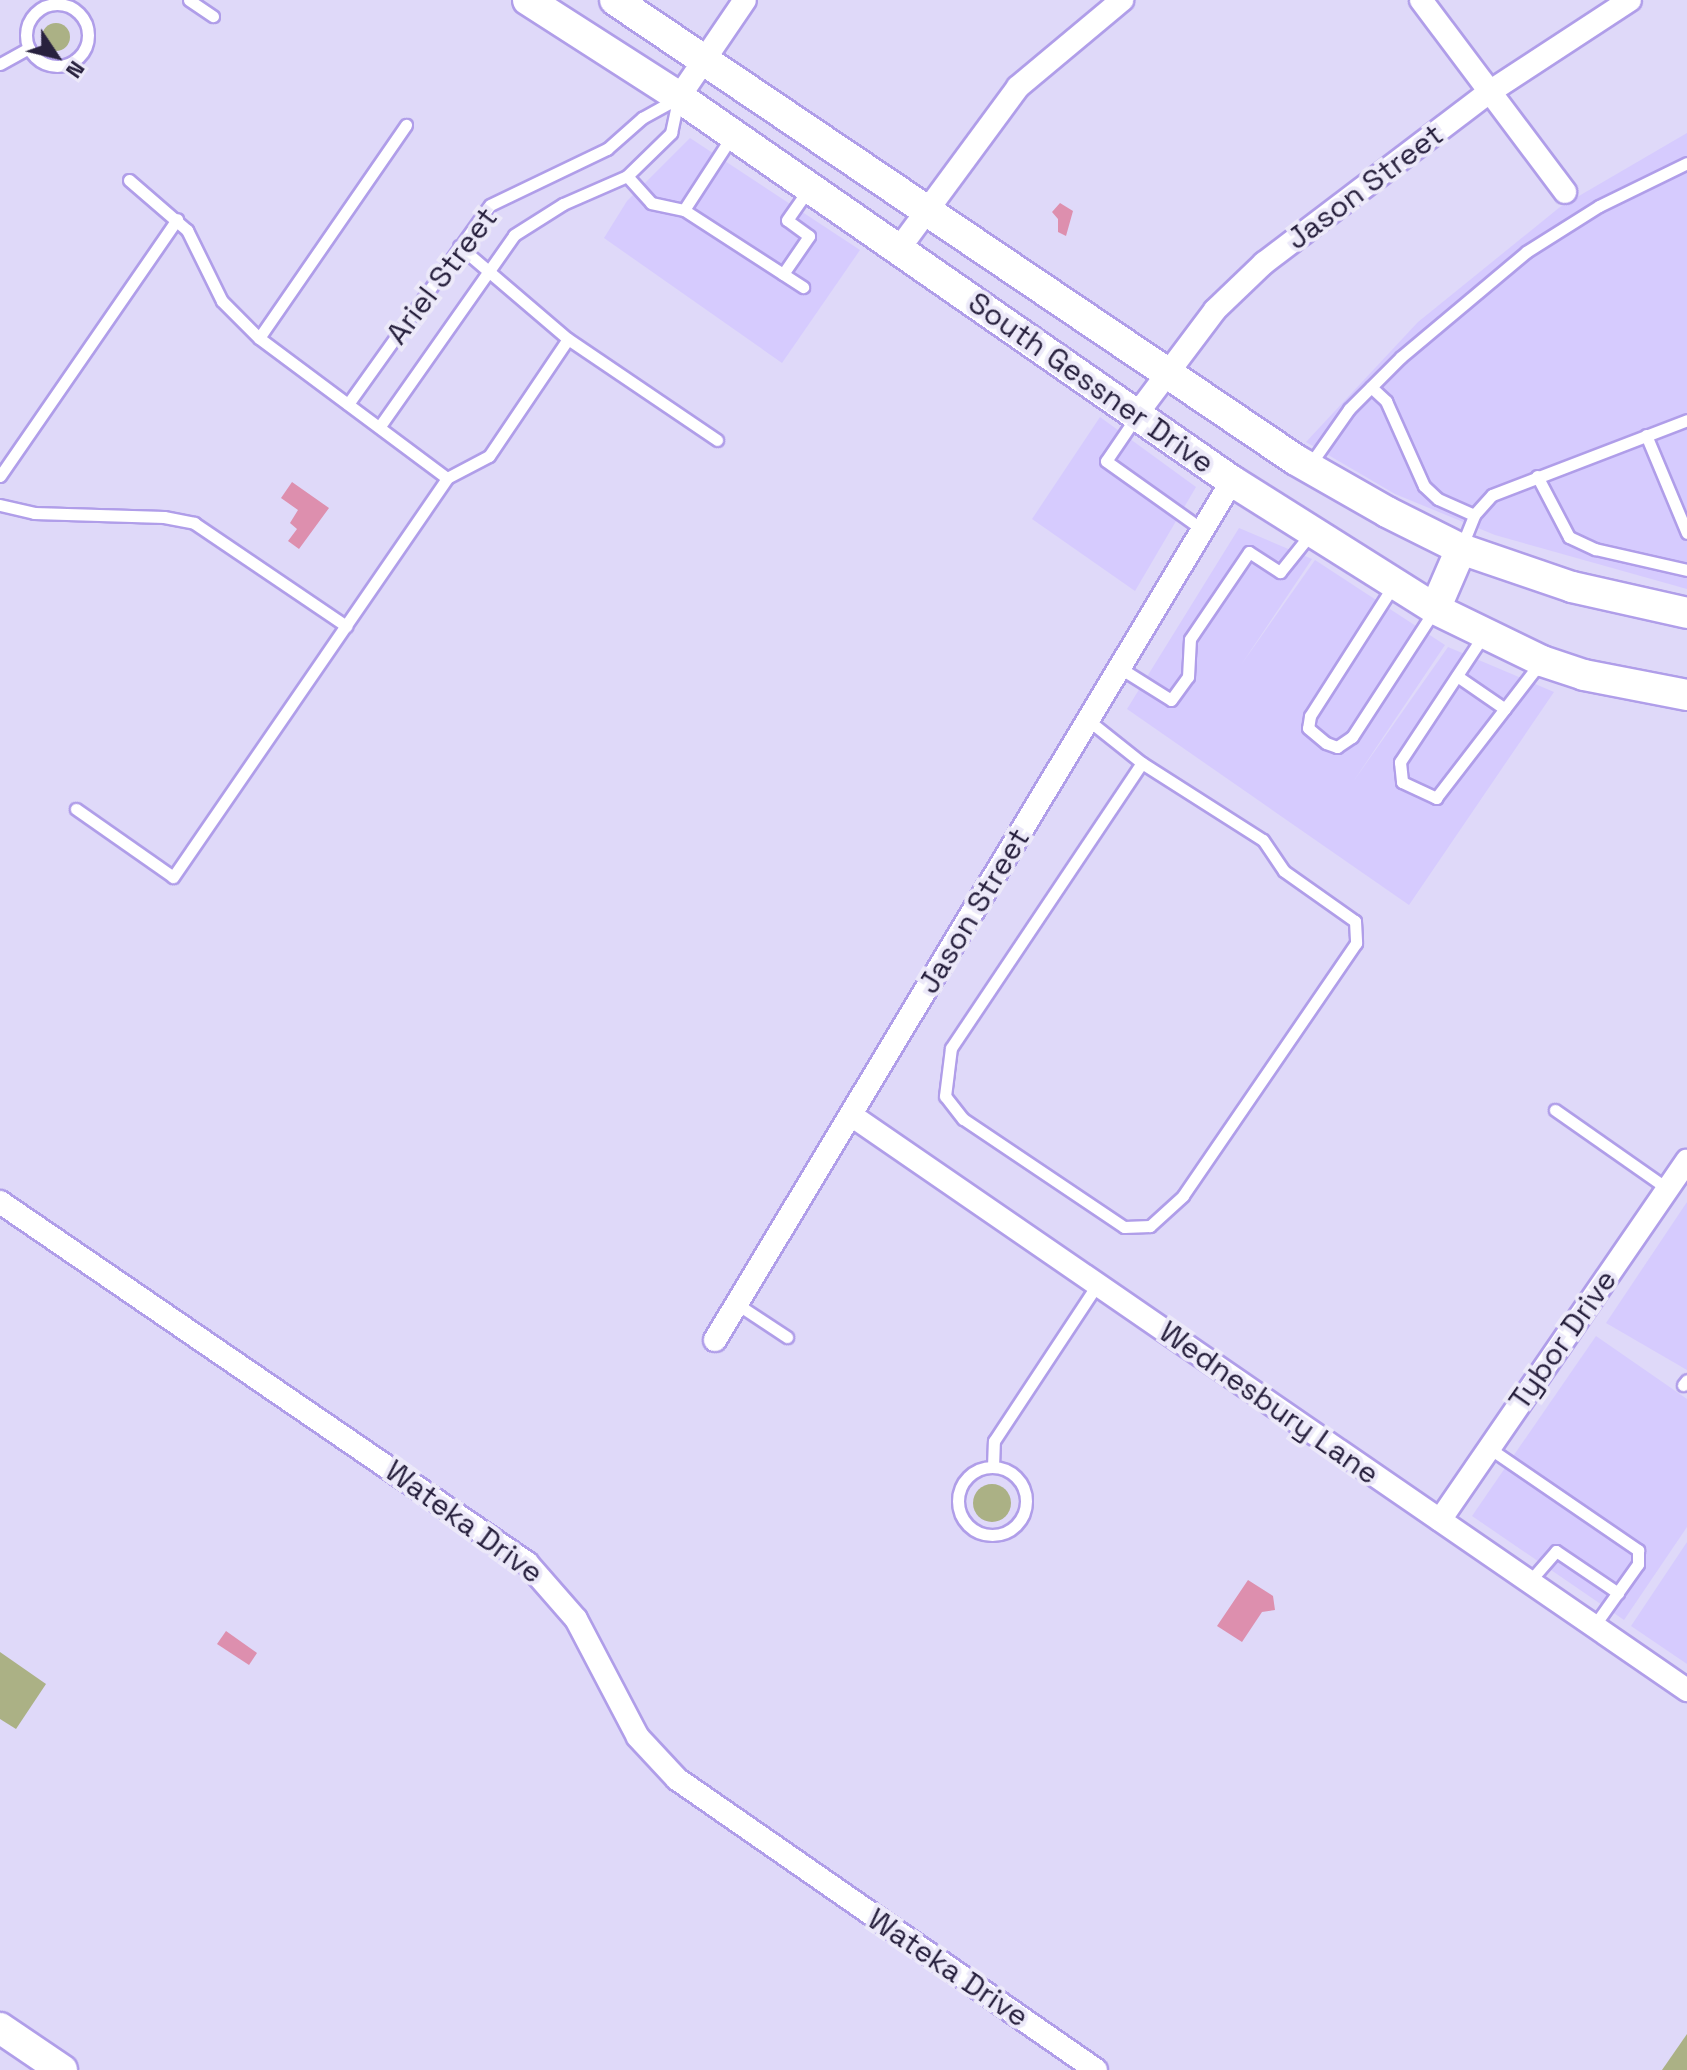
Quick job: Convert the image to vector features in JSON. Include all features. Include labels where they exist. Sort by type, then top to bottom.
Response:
[{"type":"main road","name":"South Gessner Drive","points":[[528,0],[679,97],[1232,481],[1435,609],[1483,636],[1542,661],[1584,675],[1687,695]]},
{"type":"main road","name":"South Gessner Drive","points":[[615,0],[702,62],[1170,371],[1308,467],[1461,549],[1572,587],[1687,613]]},
{"type":"main road","points":[[1435,609],[1461,549]]},
{"type":"main road","points":[[0,2028],[62,2070]]},
{"type":"street","name":"Ariel Street","points":[[679,97],[745,0]]},
{"type":"street","points":[[898,250],[1018,87],[1122,0]]},
{"type":"street","points":[[1421,0],[1565,192]]},
{"type":"street","name":"Jason Street","points":[[1137,414],[1238,285],[1491,91],[1630,0]]},
{"type":"street","name":"Jason Street","points":[[715,1340],[1232,481]]},
{"type":"street","name":"Wednesbury Lane","points":[[851,1115],[1687,1690]]},
{"type":"street","name":"Tybor Drive","points":[[1440,1520],[1687,1161]]},
{"type":"street","name":"Wateka Drive","points":[[0,1202],[527,1563],[576,1619],[638,1737],[677,1779],[1096,2070]]},
{"type":"lane","points":[[189,0],[213,16]]},
{"type":"lane","points":[[57,4],[79,5],[87,27],[80,56],[52,66],[29,48],[27,28],[38,11],[57,4]]},
{"type":"lane","points":[[0,64],[29,48]]},
{"type":"lane","name":"Ariel Street","points":[[380,426],[514,235],[563,204],[627,176],[671,133],[679,97]]},
{"type":"lane","name":"Ariel Street","points":[[348,404],[490,205],[607,149],[642,118],[679,97]]},
{"type":"lane","points":[[259,338],[406,125]]},
{"type":"lane","points":[[684,210],[733,135]]},
{"type":"lane","points":[[1308,467],[1371,387],[1526,252],[1599,206],[1687,163]]},
{"type":"lane","points":[[627,176],[651,203],[684,210],[803,287]]},
{"type":"lane","points":[[129,180],[177,219],[222,301],[259,338],[447,478]]},
{"type":"lane","points":[[783,274],[809,236],[787,220],[809,188]]},
{"type":"lane","points":[[0,476],[177,219]]},
{"type":"lane","points":[[459,246],[568,339],[717,440]]},
{"type":"lane","points":[[76,809],[173,877],[447,478],[489,456],[568,339]]},
{"type":"lane","points":[[1371,387],[1386,401],[1408,460],[1424,486],[1438,499],[1474,515]]},
{"type":"lane","points":[[1137,414],[1106,461],[1203,530]]},
{"type":"lane","points":[[1461,549],[1474,515],[1492,495],[1687,420]]},
{"type":"lane","points":[[1646,435],[1687,533]]},
{"type":"lane","points":[[1537,476],[1569,537],[1595,549],[1687,570]]},
{"type":"lane","points":[[0,505],[34,513],[164,517],[194,523],[346,626]]},
{"type":"lane","points":[[1120,668],[1171,700],[1188,677],[1190,639],[1249,552],[1280,572],[1313,532]]},
{"type":"lane","points":[[1395,583],[1310,716],[1308,728],[1326,743],[1337,747],[1352,737],[1435,609]]},
{"type":"lane","points":[[1483,636],[1400,762],[1402,782],[1436,798],[1542,661]]},
{"type":"lane","points":[[1457,676],[1505,709]]},
{"type":"lane","points":[[1088,720],[1142,763],[1263,840],[1284,871],[1355,921],[1356,943],[1183,1196],[1150,1226],[1124,1227],[963,1119],[945,1096],[951,1048],[1142,763]]},
{"type":"lane","points":[[1555,1110],[1668,1189]]},
{"type":"lane","points":[[993,1467],[994,1441],[1097,1285]]},
{"type":"lane","points":[[737,1304],[787,1337]]},
{"type":"lane","points":[[1489,1448],[1638,1550],[1638,1564],[1594,1626]]},
{"type":"lane","points":[[993,1467],[1013,1474],[1026,1502],[1009,1531],[986,1535],[966,1524],[957,1503],[964,1480],[993,1467]]},
{"type":"lane","points":[[1529,1582],[1556,1551],[1618,1593]]},
{"type":"shaded area","points":[[1687,133],[1687,589],[1495,535],[1395,494],[1306,442],[1418,322],[1560,207]]},
{"type":"shaded area","points":[[690,138],[860,250],[782,363],[604,238],[627,201]]},
{"type":"shaded area","points":[[1060,203],[1073,211],[1066,236],[1058,232],[1058,219],[1052,212]]},
{"type":"shaded area","points":[[1100,417],[1196,487],[1135,591],[1032,519]]},
{"type":"shaded area","points":[[292,482],[329,508],[299,549],[288,541],[297,529],[290,523],[298,510],[281,498]]},
{"type":"shaded area","points":[[1239,528],[1312,559],[1241,665],[1315,560],[1445,645],[1353,782],[1448,647],[1554,692],[1409,905],[1127,709]]},
{"type":"shaded area","points":[[1687,1202],[1687,1370],[1606,1323]]},
{"type":"shaded area","points":[[1596,1336],[1687,1399],[1687,1527],[1624,1620],[1472,1516]]},
{"type":"shaded area","points":[[1687,1542],[1687,1664],[1631,1626]]},
{"type":"shaded area","points":[[1248,1580],[1273,1596],[1275,1610],[1262,1612],[1242,1642],[1217,1626]]},
{"type":"shaded area","points":[[226,1631],[257,1653],[249,1665],[217,1644]]},
{"type":"green space","points":[[56,23],[66,27],[70,37],[66,47],[56,51],[46,47],[42,37],[46,27]]},
{"type":"green space","points":[[992,1484],[1005,1490],[1011,1503],[1005,1516],[992,1522],[979,1516],[973,1503],[979,1490]]},
{"type":"green space","points":[[0,1652],[46,1684],[16,1729],[0,1719]]},
{"type":"green space","points":[[1687,2034],[1687,2070],[1662,2070]]}]
